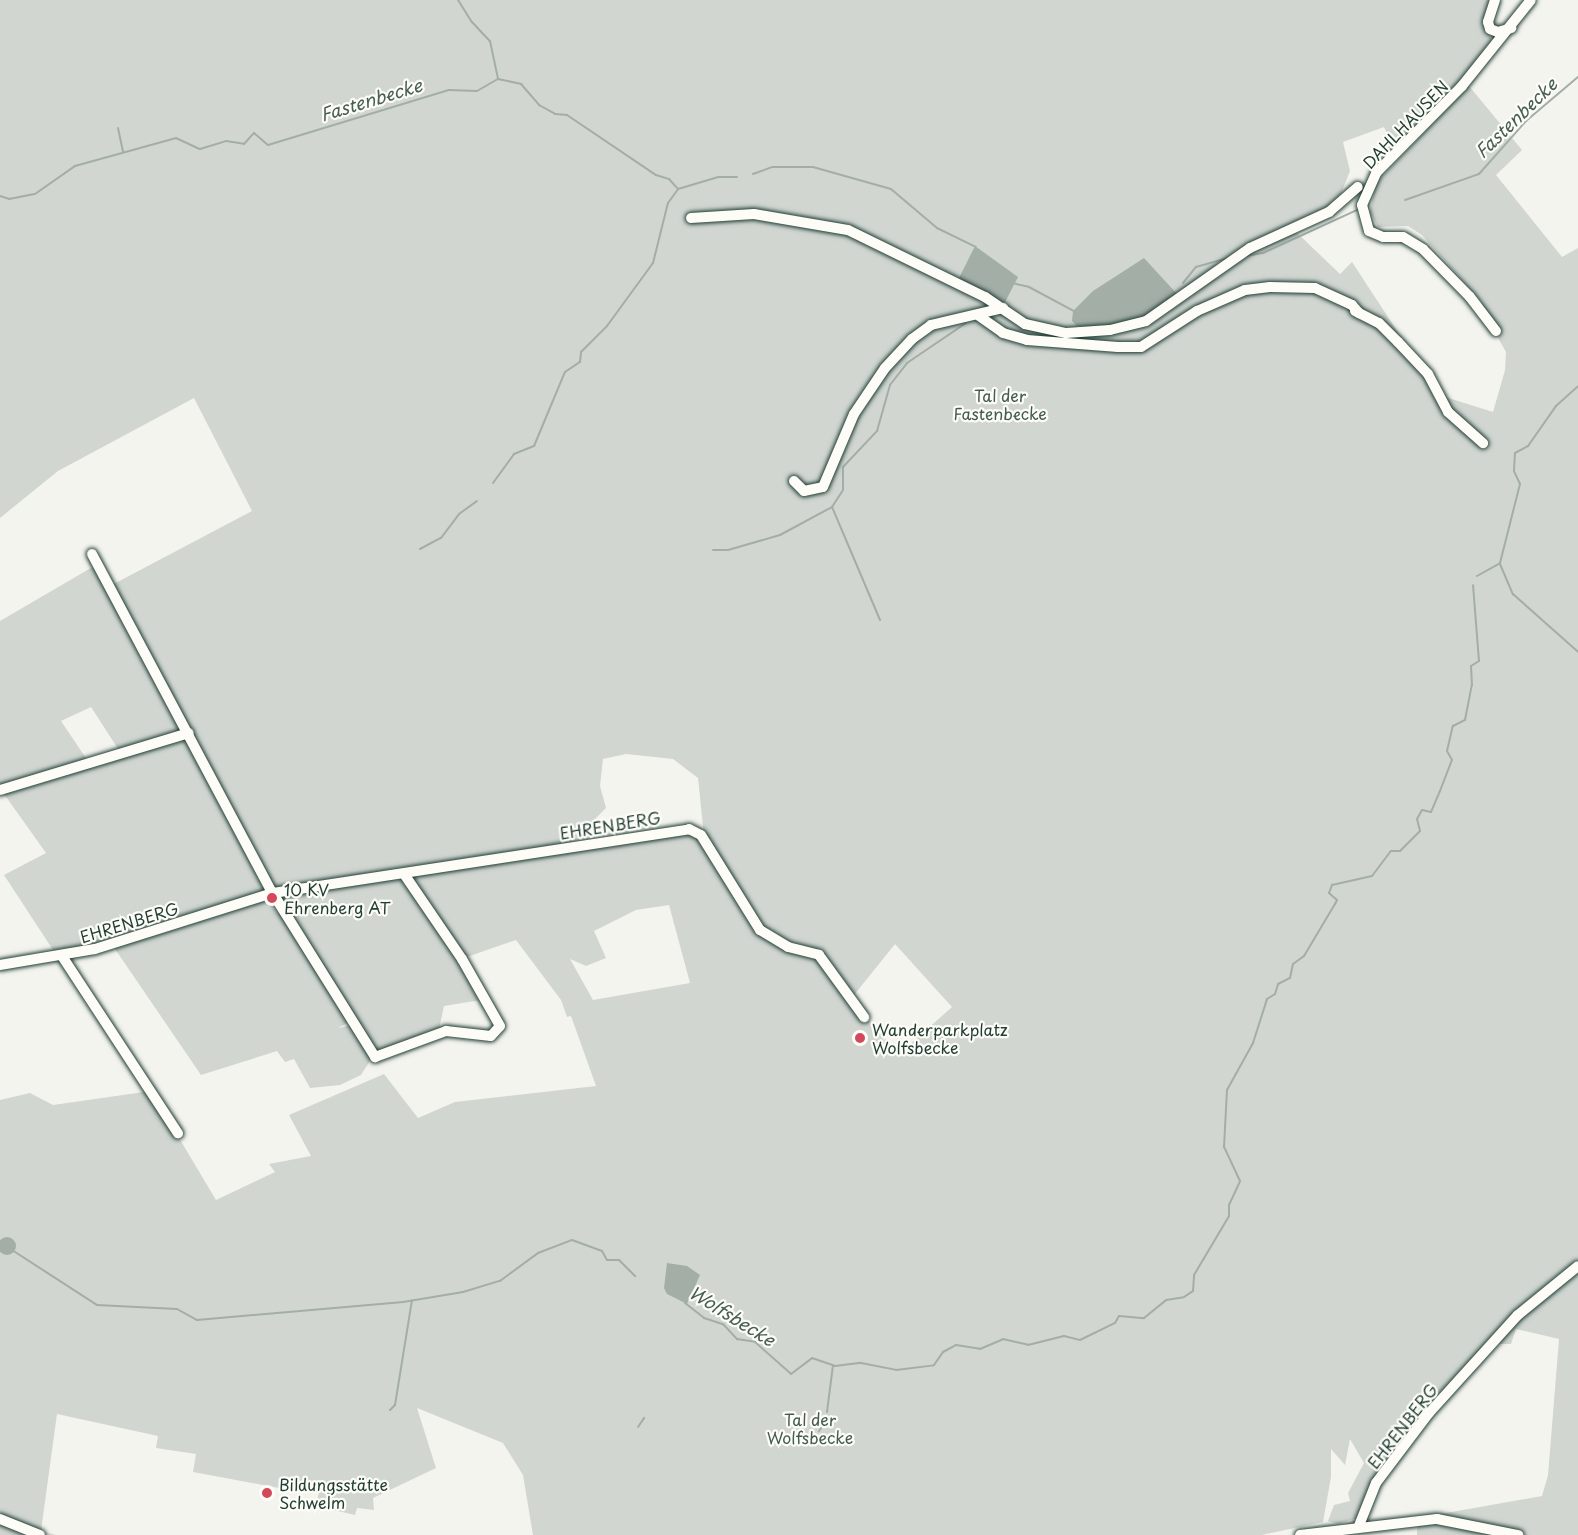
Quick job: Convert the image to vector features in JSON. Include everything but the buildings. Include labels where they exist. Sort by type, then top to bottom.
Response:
[{"type":"street","points":[[1495,0],[1488,22],[1490,29],[1498,32],[1511,28]]},
{"type":"street","name":"DAHLHAUSEN","points":[[1496,331],[1470,297],[1423,249],[1403,237],[1383,237],[1369,231],[1362,205],[1376,173],[1462,86],[1511,28],[1531,0]]},
{"type":"street","points":[[692,218],[754,214],[848,230],[1003,308],[1025,324],[1066,333],[1134,325],[1174,304],[1250,248],[1329,212],[1358,187]]},
{"type":"street","points":[[979,316],[1003,333],[1027,340],[1141,347],[1197,310],[1245,290],[1270,286],[1315,288],[1352,305],[1357,312],[1379,323],[1428,374],[1448,412],[1483,442]]},
{"type":"street","points":[[794,481],[804,491],[823,486],[854,414],[885,368],[912,339],[931,325],[979,316],[1003,308]]},
{"type":"street","points":[[92,554],[273,893],[375,1057],[446,1031],[496,1034],[500,1026],[462,959],[404,874]]},
{"type":"street","points":[[0,790],[189,733]]},
{"type":"street","name":"EHRENBERG","points":[[0,965],[62,956],[273,893],[689,829],[702,835],[760,930],[788,947],[819,955],[864,1017]]},
{"type":"street","name":"EHRENBERG","points":[[62,956],[178,1133]]},
{"type":"street","name":"EHRENBERG","points":[[1358,1528],[1376,1483],[1429,1413],[1518,1315],[1578,1266]]},
{"type":"street","points":[[0,1519],[40,1535]]},
{"type":"street","points":[[1300,1535],[1437,1519],[1518,1535]]},
{"type":"green space","points":[[0,0],[1494,0],[1487,24],[1493,48],[1394,147],[1384,127],[1343,142],[1350,171],[1338,201],[1294,230],[1340,274],[1352,262],[1439,395],[1493,412],[1505,370],[1506,352],[1480,306],[1483,303],[1422,235],[1408,226],[1378,227],[1370,212],[1376,183],[1469,86],[1522,150],[1496,175],[1562,257],[1578,248],[1578,1535],[1417,1535],[1418,1518],[1542,1496],[1548,1475],[1559,1339],[1516,1329],[1511,1344],[1494,1344],[1406,1442],[1360,1517],[1338,1524],[1328,1521],[1334,1505],[1350,1501],[1348,1493],[1364,1463],[1350,1439],[1345,1465],[1331,1449],[1331,1477],[1323,1522],[1262,1535],[533,1535],[523,1475],[503,1443],[417,1408],[436,1468],[373,1498],[374,1510],[357,1508],[355,1515],[316,1506],[319,1492],[296,1487],[295,1491],[193,1472],[196,1454],[156,1448],[158,1436],[57,1414],[41,1531],[56,1535],[0,1535],[0,1100],[30,1093],[53,1105],[151,1091],[216,1200],[275,1172],[269,1164],[311,1156],[289,1115],[384,1074],[418,1118],[455,1102],[596,1086],[571,1016],[567,1017],[561,1000],[516,940],[461,959],[400,874],[272,893],[118,941],[55,953],[4,875],[46,853],[4,794],[0,795],[0,621],[96,565],[108,587],[252,511],[194,398],[58,471],[0,518]],"holes":[[[91,707],[122,755],[90,764],[61,721]],[[626,754],[673,759],[698,778],[704,836],[682,832],[572,842],[606,808],[600,786],[603,759]],[[669,905],[690,983],[593,1000],[570,959],[586,966],[606,958],[594,931],[636,910]],[[895,944],[952,1007],[899,1054],[850,1000]]]},
{"type":"green space","points":[[396,878],[402,881],[460,960],[481,1000],[444,1006],[439,1029],[376,1054],[355,1019],[338,1028],[353,1025],[371,1059],[361,1075],[340,1085],[310,1088],[294,1059],[285,1062],[277,1051],[201,1075],[113,946],[264,897],[278,914],[283,913],[279,896]]},
{"type":"shaded area","points":[[975,246],[1018,277],[1002,308],[956,284]]},
{"type":"shaded area","points":[[1144,258],[1177,294],[1154,312],[1115,329],[1077,326],[1072,321],[1073,311],[1093,291]]},
{"type":"shaded area","points":[[7,1237],[13,1240],[16,1246],[13,1252],[7,1255],[1,1252],[-2,1246],[1,1240]]},
{"type":"shaded area","points":[[667,1263],[687,1266],[700,1275],[687,1304],[667,1294],[664,1288]]},
{"type":"waterway","points":[[458,0],[472,22],[490,41],[498,79]]},
{"type":"waterway","name":"Fastenbecke","points":[[1405,200],[1479,174],[1526,121],[1578,77]]},
{"type":"waterway","name":"Fastenbecke","points":[[0,196],[9,199],[35,194],[75,166],[176,138],[200,149],[226,141],[244,144],[254,133],[268,145],[449,90],[477,91],[498,79],[521,84],[539,105],[555,114],[567,115],[656,175],[669,179],[678,189],[718,177],[737,177]]},
{"type":"waterway","points":[[118,128],[123,151]]},
{"type":"waterway","name":"Fastenbecke","points":[[753,174],[772,167],[813,167],[891,189],[937,228],[976,247]]},
{"type":"waterway","points":[[493,483],[514,454],[534,446],[565,372],[580,362],[581,352],[607,326],[653,263],[668,203],[678,189]]},
{"type":"waterway","name":"Fastenbecke","points":[[1246,256],[1263,253],[1357,210]]},
{"type":"waterway","name":"Fastenbecke","points":[[1183,283],[1196,267],[1230,257]]},
{"type":"waterway","name":"Fastenbecke","points":[[1012,283],[1029,287],[1074,311]]},
{"type":"waterway","points":[[880,620],[832,507],[843,490],[843,467],[877,431],[890,385],[907,363],[966,323]]},
{"type":"waterway","name":"Wolfsbecke","points":[[1477,576],[1500,563],[1520,484],[1514,471],[1515,453],[1528,446],[1556,406],[1578,386]]},
{"type":"waterway","points":[[420,549],[441,538],[459,514],[477,501]]},
{"type":"waterway","points":[[713,550],[728,550],[780,535],[832,507]]},
{"type":"waterway","points":[[1500,564],[1513,594],[1578,652]]},
{"type":"waterway","name":"Wolfsbecke","points":[[685,1303],[704,1318],[723,1324],[737,1339],[755,1342],[791,1374],[812,1358],[835,1366],[861,1363],[896,1370],[934,1365],[943,1352],[956,1345],[980,1349],[1003,1339],[1028,1345],[1064,1336],[1080,1340],[1115,1323],[1119,1316],[1144,1318],[1166,1300],[1184,1297],[1193,1291],[1194,1275],[1229,1216],[1229,1205],[1240,1181],[1224,1147],[1227,1090],[1253,1043],[1267,999],[1275,994],[1278,984],[1290,978],[1293,964],[1304,956],[1335,904],[1337,900],[1329,893],[1332,885],[1372,876],[1391,851],[1400,851],[1420,831],[1417,819],[1422,810],[1431,812],[1440,791],[1452,760],[1447,751],[1453,726],[1465,720],[1472,685],[1471,666],[1479,661],[1473,585]]},
{"type":"waterway","points":[[12,1250],[97,1305],[177,1309],[197,1320],[403,1302],[463,1292],[500,1281],[538,1253],[572,1240],[602,1251],[607,1260],[619,1260],[635,1276]]},
{"type":"waterway","points":[[390,1410],[395,1405],[412,1300]]},
{"type":"waterway","points":[[827,1412],[833,1365]]},
{"type":"waterway","points":[[638,1427],[644,1418]]},
{"type":"waterway","points":[[819,1431],[823,1425]]},
{"type":"place","name":"10 KV Ehrenberg AT","points":[[272,898]]},
{"type":"place","name":"Wanderparkplatz Wolfsbecke","points":[[860,1038]]},
{"type":"place","name":"Bildungsstätte Schwelm","points":[[267,1493]]},
{"type":"park label","name":"Tal der Fastenbecke","points":[[1000,404]]},
{"type":"park label","name":"Tal der Wolfsbecke","points":[[810,1428]]}]
